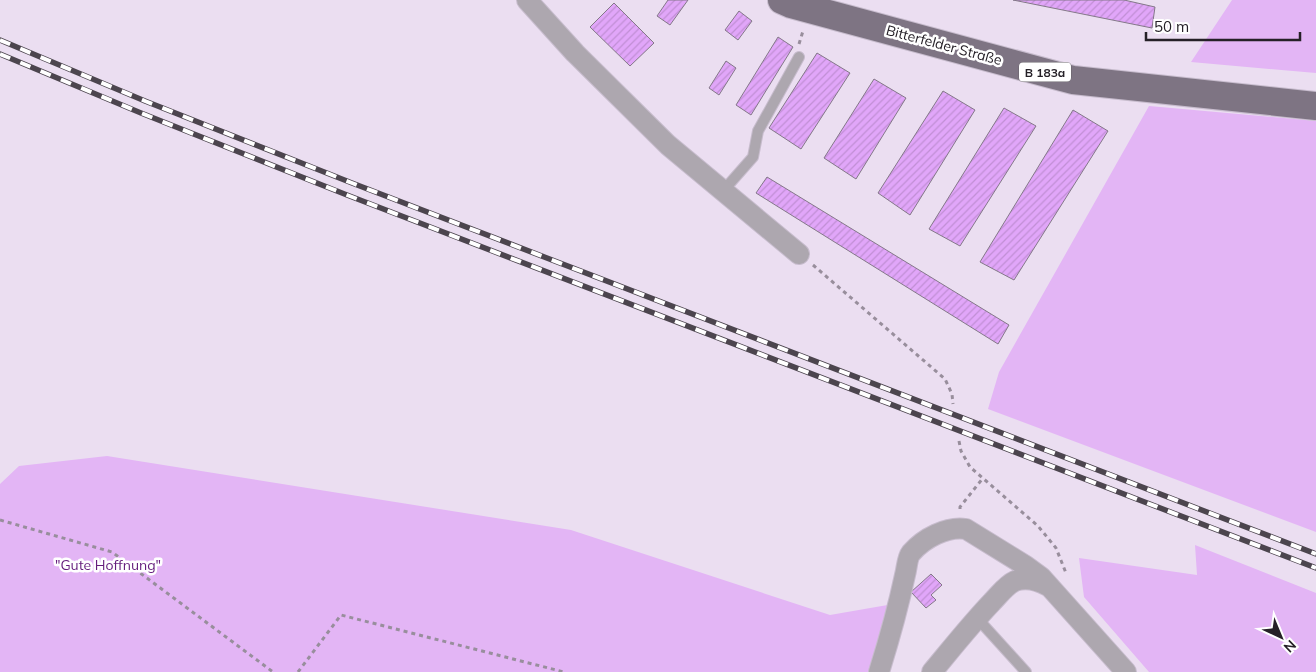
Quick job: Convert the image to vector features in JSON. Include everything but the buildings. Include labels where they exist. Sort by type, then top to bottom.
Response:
[{"type":"main road","name":"Bitterfelder Straße","points":[[782,0],[797,6],[1073,80],[1316,106]]},
{"type":"street","points":[[527,0],[574,53],[668,145],[799,254]]},
{"type":"street","points":[[879,672],[899,602],[910,554],[927,539],[950,529],[960,528],[966,529],[1041,577],[1126,672]]},
{"type":"street","points":[[932,672],[1005,588],[1015,581],[1039,581],[1050,587]]},
{"type":"lane","points":[[723,191],[753,158],[758,131],[799,57]]},
{"type":"lane","points":[[977,618],[1026,672]]},
{"type":"path","points":[[799,254],[945,379],[952,394],[954,404]]},
{"type":"path","points":[[959,441],[961,451],[970,467],[1038,526],[1056,548],[1067,574],[1068,606]]},
{"type":"path","points":[[960,507],[983,478]]},
{"type":"path","points":[[0,520],[112,552],[273,672]]},
{"type":"path","points":[[298,672],[341,615],[564,672]]},
{"type":"green space","points":[[1232,0],[1316,0],[1316,73],[1191,62]]},
{"type":"green space","points":[[1149,106],[1316,121],[1316,532],[988,409],[999,372]]},
{"type":"green space","name":"\"Gute Hoffnung\"","points":[[107,456],[571,530],[830,615],[899,603],[879,672],[0,672],[0,484],[19,466]]},
{"type":"green space","points":[[1195,545],[1316,593],[1316,672],[1149,672],[1084,597],[1079,558],[1197,575]]},
{"type":"railway","points":[[0,40],[145,101],[352,183],[1316,554]]},
{"type":"railway","points":[[0,54],[141,113],[347,195],[1316,568]]}]
